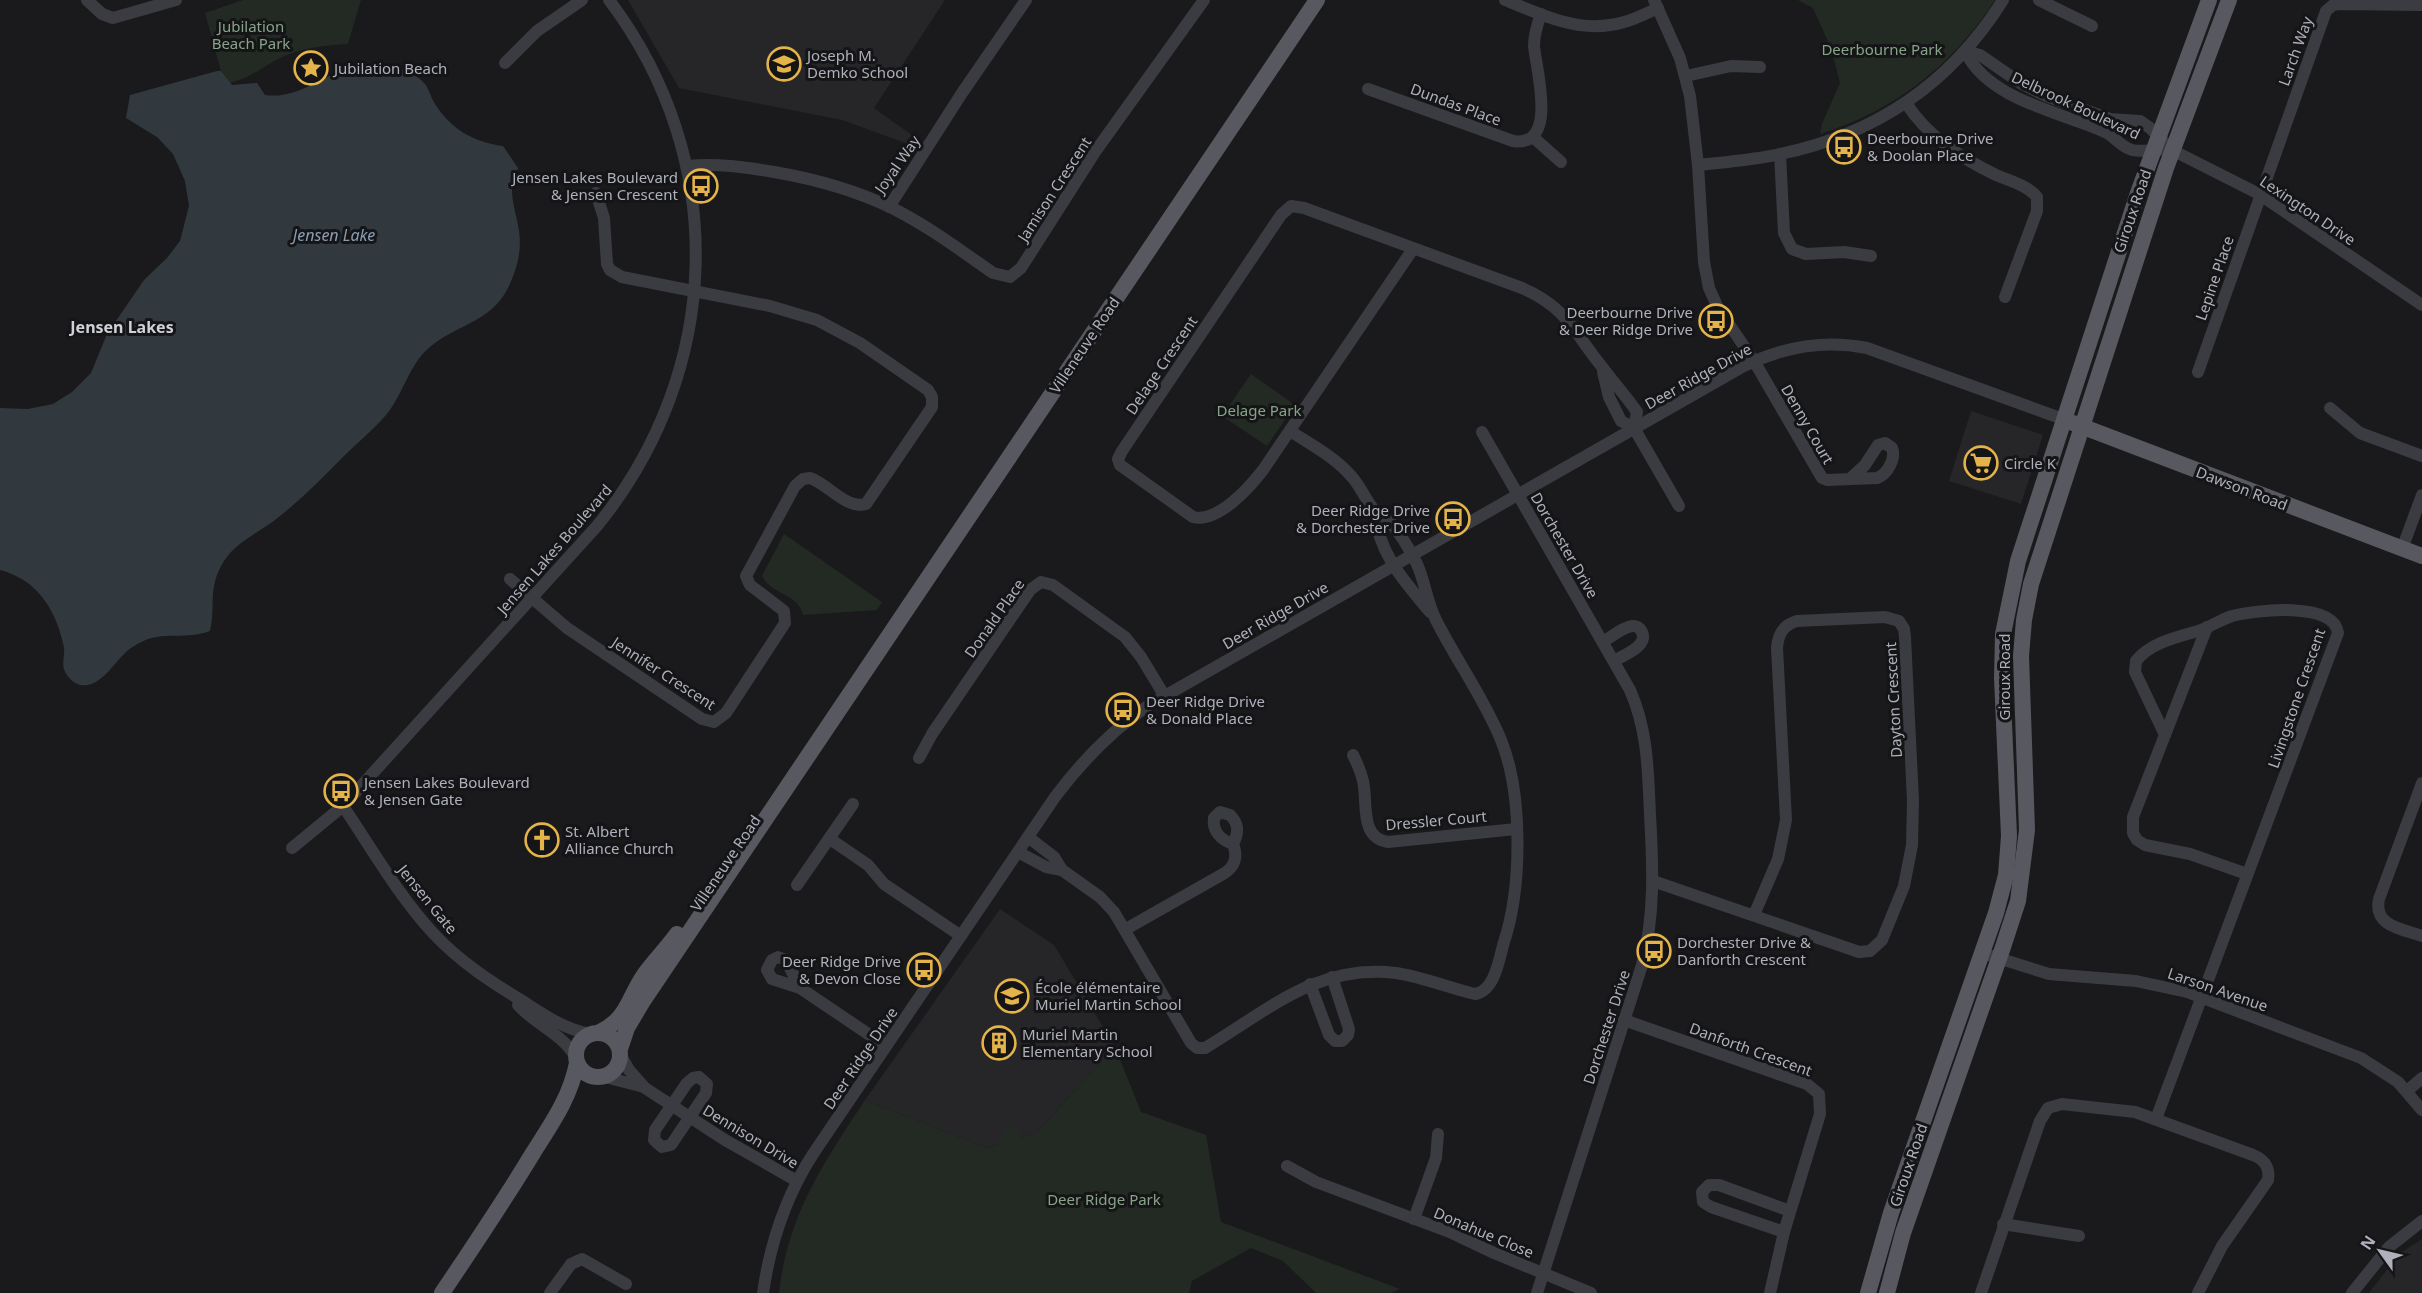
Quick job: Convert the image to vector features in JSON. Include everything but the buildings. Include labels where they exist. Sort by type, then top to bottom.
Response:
[{"type":"main road","name":"Villeneuve Road","points":[[620,1052],[624,1033],[634,1015],[851,689],[1317,0]]},
{"type":"main road","name":"Giroux Road","points":[[1868,1293],[1891,1213],[2001,894],[2008,851],[2002,678],[2006,613],[2018,561],[2156,143],[2209,0]]},
{"type":"main road","name":"Giroux Road","points":[[1887,1293],[1903,1233],[2018,901],[2027,830],[2021,675],[2024,620],[2036,566],[2172,150],[2229,0]]},
{"type":"main road","name":"Dawson Road","points":[[2063,419],[2422,556]]},
{"type":"main road","name":"Villeneuve Road","points":[[594,1034],[607,1029],[622,1017],[649,969],[673,939],[765,805],[851,689]]},
{"type":"main road","points":[[442,1293],[514,1187],[558,1116],[569,1091],[579,1043],[594,1034],[609,1036],[620,1052],[615,1070],[582,1091],[558,1137],[514,1187]]},
{"type":"main road","points":[[576,1059],[585,1074],[602,1077]]},
{"type":"street","points":[[87,0],[102,14],[112,18],[176,0]]},
{"type":"street","points":[[505,63],[530,37],[582,0]]},
{"type":"street","name":"Jensen Lakes Boulevard","points":[[292,848],[343,806],[597,526],[621,495],[643,460],[660,425],[677,378],[688,332],[694,291],[697,233],[687,166],[670,109],[657,78],[634,36],[609,0]]},
{"type":"street","name":"Joyal Way","points":[[687,166],[726,165],[795,176],[833,185],[889,207],[962,93],[1026,0]]},
{"type":"street","name":"Jamison Crescent","points":[[889,207],[925,227],[997,275],[1006,278],[1013,275],[1021,268],[1102,143],[1204,0]]},
{"type":"street","points":[[1505,0],[1574,24],[1600,26],[1630,20],[1656,4],[1674,40],[1686,76],[1694,117],[1704,262],[1709,288],[1718,308],[1754,361]]},
{"type":"street","points":[[1698,165],[1780,154],[1854,132],[1906,103],[1935,81],[1965,51],[2004,0]]},
{"type":"street","points":[[2039,0],[2092,26]]},
{"type":"street","name":"Larch Way","points":[[2259,194],[2323,16],[2328,8],[2339,4],[2422,5]]},
{"type":"street","points":[[1541,14],[1534,45],[1541,88],[1541,113],[1538,129],[1533,137],[1562,162]]},
{"type":"street","name":"Delbrook Boulevard","points":[[1965,51],[1972,65],[2002,88],[2026,102],[2107,133],[2129,149],[2142,152],[2156,143]]},
{"type":"street","name":"Delbrook Boulevard","points":[[1965,51],[1980,55],[2013,79],[2046,96],[2110,119],[2140,121],[2156,143],[2172,150]]},
{"type":"street","points":[[1686,76],[1731,66],[1760,67]]},
{"type":"street","name":"Dundas Place","points":[[1368,89],[1513,141],[1526,141],[1533,137]]},
{"type":"street","points":[[1906,103],[1920,123],[1944,144],[1985,169],[2029,189],[2037,197],[2037,211],[2005,297]]},
{"type":"street","name":"Lexington Drive","points":[[2172,150],[2259,194],[2422,305]]},
{"type":"street","points":[[1780,154],[1784,233],[1791,249],[1806,254],[1844,252],[1870,256]]},
{"type":"street","points":[[596,193],[604,218],[606,259],[610,270],[622,277],[694,291]]},
{"type":"street","name":"Lepine Place","points":[[2198,372],[2259,194]]},
{"type":"street","name":"Delage Crescent","points":[[1413,249],[1263,470],[1247,490],[1224,508],[1199,519],[1125,471],[1118,462],[1128,442],[1288,208],[1295,206],[1304,208],[1538,296],[1556,308],[1572,324],[1601,367],[1637,412],[1634,428],[1621,421],[1609,397],[1601,367]]},
{"type":"street","name":"Jennifer Crescent","points":[[531,599],[567,628],[702,719],[710,722],[719,720],[786,623],[784,611],[750,585],[747,576],[795,486],[802,479],[810,478],[851,503],[859,506],[866,504],[930,411],[933,402],[928,390],[836,329],[779,308],[694,291]]},
{"type":"street","name":"Deer Ridge Drive","points":[[763,1293],[775,1238],[797,1181],[1055,797],[1090,754],[1128,719],[1164,695],[1754,361],[1805,345],[1854,346],[1895,357],[2063,419]]},
{"type":"street","name":"Denny Court","points":[[1754,361],[1820,476],[1827,480],[1850,479]]},
{"type":"street","points":[[2330,408],[2360,433],[2422,456]]},
{"type":"street","points":[[1634,428],[1679,506]]},
{"type":"street","points":[[1290,431],[1343,468],[1357,484],[1375,512],[1389,522],[1418,565],[1434,618]]},
{"type":"street","name":"Dorchester Drive","points":[[1482,432],[1630,690],[1644,731],[1648,757],[1653,881],[1649,936],[1537,1293]]},
{"type":"street","points":[[2402,549],[2422,495]]},
{"type":"street","points":[[1028,837],[1054,857],[1062,870],[1100,897],[1126,929],[1191,1043],[1197,1048],[1205,1048],[1288,995],[1310,984],[1355,973],[1387,972],[1475,994],[1486,990],[1492,980],[1514,907],[1517,867],[1511,772],[1504,747],[1493,722],[1434,618],[1386,554],[1376,528],[1375,512]]},
{"type":"street","points":[[510,579],[531,599]]},
{"type":"street","name":"Donald Place","points":[[919,758],[932,734],[1030,590],[1041,582],[1053,585],[1125,637],[1142,657],[1164,695]]},
{"type":"street","name":"Livingstone Crescent","points":[[2156,1119],[2338,633],[2337,628],[2331,619],[2322,615],[2268,610],[2230,617],[2183,634],[2147,651],[2136,661],[2137,678],[2165,735]]},
{"type":"street","name":"Dayton Crescent","points":[[1653,881],[1859,952],[1870,951],[1882,940],[1904,886],[1913,832],[1905,637],[1904,629],[1899,621],[1885,617],[1797,621],[1785,627],[1780,633],[1777,648],[1786,820],[1778,859],[1754,915]]},
{"type":"street","points":[[1603,642],[1632,626],[1642,632],[1644,638],[1641,644],[1614,661]]},
{"type":"street","points":[[2207,627],[2133,817],[2132,828],[2134,837],[2145,845],[2196,856],[2247,874]]},
{"type":"street","name":"Dressler Court","points":[[1353,754],[1364,784],[1368,827],[1371,834],[1380,840],[1388,842],[1516,828]]},
{"type":"street","points":[[2422,783],[2379,898],[2377,911],[2381,918],[2390,924],[2422,936]]},
{"type":"street","points":[[797,885],[853,804]]},
{"type":"street","name":"Jensen Gate","points":[[343,806],[412,908],[434,934],[468,966],[507,993],[563,1026],[594,1034]]},
{"type":"street","points":[[830,839],[862,860],[881,881],[961,936]]},
{"type":"street","points":[[1126,929],[1230,869],[1236,857],[1233,844]]},
{"type":"street","points":[[1018,852],[1046,867],[1062,870]]},
{"type":"street","name":"Larson Avenue","points":[[1982,953],[2049,974],[2151,983],[2201,997],[2350,1053],[2379,1068],[2407,1091],[2422,1110]]},
{"type":"street","points":[[1310,984],[1329,1035],[1332,1039],[1342,1041],[1348,1035],[1349,1029],[1332,978]]},
{"type":"street","points":[[800,988],[886,1046]]},
{"type":"street","name":"Jensen Gate","points":[[507,993],[531,1018],[562,1038],[576,1059]]},
{"type":"street","name":"Danforth Crescent","points":[[1624,1020],[1807,1084],[1817,1090],[1821,1099],[1820,1114],[1784,1232],[1770,1293]]},
{"type":"street","name":"Dennison Drive","points":[[620,1052],[629,1070],[645,1088],[741,1150],[797,1181]]},
{"type":"street","name":"Dennison Drive","points":[[602,1077],[645,1088]]},
{"type":"street","name":"Dennison Drive","points":[[693,1078],[704,1079],[707,1084],[706,1093],[689,1117],[671,1145],[662,1147],[657,1145],[654,1140],[655,1130],[672,1106],[693,1078]]},
{"type":"street","points":[[2407,1091],[2422,1078]]},
{"type":"street","points":[[1981,1293],[2040,1121],[2048,1108],[2062,1104],[2122,1110],[2156,1119],[2263,1160],[2269,1170],[2268,1180],[2222,1246],[2198,1293]]},
{"type":"street","name":"Donahue Close","points":[[1414,1219],[1436,1158],[1438,1134]]},
{"type":"street","name":"Donahue Close","points":[[1287,1166],[1316,1182],[1452,1233],[1543,1274]]},
{"type":"street","points":[[1784,1232],[1710,1206],[1703,1202],[1702,1192],[1709,1185],[1719,1185],[1791,1211]]},
{"type":"street","points":[[2352,1293],[2389,1247],[2422,1221]]},
{"type":"street","points":[[2003,1224],[2079,1236]]},
{"type":"street","points":[[550,1293],[571,1264],[582,1259],[626,1284]]},
{"type":"street","points":[[1543,1274],[1591,1293]]},
{"type":"shaded area","name":"Joseph M. Demko School","points":[[628,0],[945,0],[874,108],[916,138],[911,145],[842,120],[679,88]]},
{"type":"shaded area","points":[[1971,411],[2043,435],[2021,504],[1949,481]]},
{"type":"shaded area","name":"École élémentaire Muriel Martin School","points":[[1000,909],[1054,945],[1115,1047],[1036,1133],[987,1148],[865,1100]]},
{"type":"shaded area","points":[[2422,1239],[2422,1293],[2369,1293],[2399,1254]]},
{"type":"green space","name":"Jubilation Beach Park","points":[[243,0],[361,0],[348,44],[305,49],[280,58],[230,83],[221,71],[205,13]]},
{"type":"green space","name":"Deerbourne Park","points":[[1798,0],[1995,0],[1960,45],[1920,83],[1873,112],[1820,134],[1840,83],[1831,48],[1813,8]]},
{"type":"green space","name":"Delage Park","points":[[1251,374],[1295,405],[1267,446],[1222,416]]},
{"type":"green space","points":[[784,534],[882,602],[877,610],[803,615],[796,602],[771,587],[762,576]]},
{"type":"green space","name":"Deer Ridge Park","points":[[1115,1047],[1141,1112],[1206,1135],[1221,1222],[1400,1289],[1391,1293],[1316,1293],[1283,1261],[1251,1248],[1192,1281],[1189,1293],[779,1293],[790,1239],[799,1214],[822,1168],[865,1100],[987,1148],[998,1145],[1004,1129],[1016,1127],[1022,1135],[1020,1138],[1036,1133]]},
{"type":"water","name":"Jensen Lake","points":[[369,65],[399,68],[413,74],[426,86],[435,104],[448,121],[473,138],[503,146],[518,168],[512,190],[520,246],[516,267],[508,288],[501,300],[483,316],[440,339],[430,347],[411,371],[392,407],[381,421],[297,502],[273,522],[236,547],[224,561],[215,580],[210,631],[152,638],[131,648],[102,678],[88,685],[77,684],[65,672],[61,633],[43,598],[25,581],[0,570],[0,408],[28,409],[53,404],[72,392],[91,373],[107,334],[144,280],[167,258],[180,241],[189,206],[185,181],[173,154],[157,137],[126,118],[130,95],[221,71],[232,85],[257,83],[265,95],[276,96],[295,92],[341,71]]},
{"type":"place","name":"Joseph M. Demko School","points":[[784,64]]},
{"type":"place","name":"Jubilation Beach","points":[[311,68]]},
{"type":"place","name":"Deerbourne Drive & Doolan Place","points":[[1844,147]]},
{"type":"place","name":"Jensen Lakes Boulevard & Jensen Crescent","points":[[701,186]]},
{"type":"place","name":"Deerbourne Drive & Deer Ridge Drive","points":[[1716,321]]},
{"type":"place","name":"Circle K","points":[[1981,463]]},
{"type":"place","name":"Deer Ridge Drive & Dorchester Drive","points":[[1453,519]]},
{"type":"place","name":"Deer Ridge Drive & Donald Place","points":[[1123,710]]},
{"type":"place","name":"Jensen Lakes Boulevard & Jensen Gate","points":[[341,791]]},
{"type":"place","name":"St. Albert Alliance Church","points":[[542,840]]},
{"type":"place","name":"Dorchester Drive & Danforth Crescent","points":[[1654,951]]},
{"type":"place","name":"Deer Ridge Drive & Devon Close","points":[[924,970]]},
{"type":"place","name":"École élémentaire Muriel Martin School","points":[[1012,996]]},
{"type":"place","name":"Muriel Martin Elementary School","points":[[999,1043]]},
{"type":"district","name":"Jensen Lakes","points":[[122,327]]}]
